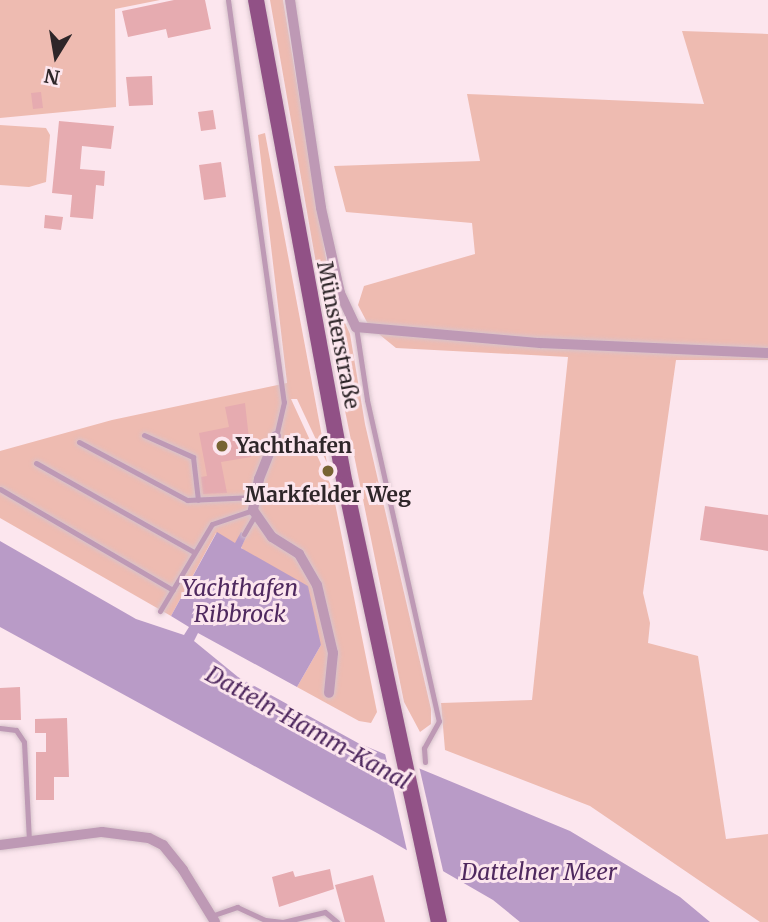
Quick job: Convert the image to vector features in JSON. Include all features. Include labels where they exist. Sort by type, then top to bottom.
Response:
[{"type":"main road","name":"Münsterstraße","points":[[256,0],[396,734],[439,922]]},
{"type":"street","name":"Münsterstraße","points":[[290,0],[321,208],[340,293],[356,327],[540,344],[768,353]]},
{"type":"street","points":[[276,436],[255,497],[254,512],[272,537],[299,554],[317,585],[333,653],[329,693]]},
{"type":"street","points":[[0,845],[102,832],[149,838],[163,845],[183,870],[213,919]]},
{"type":"lane","points":[[228,0],[284,402],[276,436]]},
{"type":"lane","points":[[356,327],[367,400],[439,721],[424,748],[425,762]]},
{"type":"lane","points":[[144,435],[193,457],[198,500]]},
{"type":"lane","points":[[79,442],[168,492],[198,500],[255,497]]},
{"type":"lane","points":[[36,463],[194,552]]},
{"type":"lane","points":[[0,489],[173,590]]},
{"type":"lane","points":[[160,611],[212,524],[254,512]]},
{"type":"lane","points":[[244,534],[254,512]]},
{"type":"lane","points":[[0,728],[16,730],[24,742],[29,841]]},
{"type":"lane","points":[[213,919],[237,907],[283,922],[325,912],[337,922]]},
{"type":"shaded area","points":[[0,0],[160,0],[115,9],[116,107],[0,118]]},
{"type":"shaded area","points":[[270,0],[283,0],[332,294],[350,334],[365,424],[431,709],[431,724],[420,732],[404,702],[321,292]]},
{"type":"shaded area","points":[[682,31],[768,34],[768,360],[676,360],[643,593],[650,623],[648,643],[698,656],[726,839],[768,834],[768,922],[760,922],[590,806],[445,750],[441,703],[532,700],[568,357],[396,348],[369,326],[358,305],[364,286],[475,254],[472,223],[346,212],[334,166],[480,161],[467,94],[704,104]]},
{"type":"shaded area","points":[[0,125],[46,128],[50,135],[46,182],[29,187],[0,185]]},
{"type":"shaded area","points":[[265,133],[327,463],[297,399],[291,399],[332,488],[377,712],[371,723],[359,721],[297,687],[321,645],[241,547],[247,535],[235,544],[216,533],[171,616],[0,518],[0,451],[112,420],[287,383],[258,135]]},
{"type":"water","name":"Dattelner Meer","points":[[217,532],[235,543],[241,532],[247,535],[241,548],[308,586],[321,645],[297,687],[198,633],[194,641],[238,677],[358,743],[570,831],[680,897],[710,922],[520,922],[493,900],[377,833],[0,627],[0,541],[136,619],[184,635],[189,627],[171,616]]},
{"type":"pier","points":[[384,749],[418,762],[444,875],[408,855]]},
{"type":"building","points":[[174,0],[205,0],[211,29],[168,38],[166,29],[128,37],[122,11]]},
{"type":"building","points":[[152,76],[153,105],[129,106],[126,77]]},
{"type":"building","points":[[41,92],[43,108],[33,109],[31,93]]},
{"type":"building","points":[[213,110],[216,129],[201,131],[198,112]]},
{"type":"building","points":[[59,121],[114,126],[111,149],[82,146],[80,169],[105,171],[104,186],[96,185],[93,219],[70,217],[72,195],[52,193]]},
{"type":"building","points":[[221,162],[226,197],[204,200],[199,165]]},
{"type":"building","points":[[45,215],[63,217],[61,230],[44,228]]},
{"type":"building","points":[[245,403],[251,457],[221,462],[227,493],[203,494],[201,477],[207,476],[199,433],[229,427],[225,407]]},
{"type":"building","points":[[705,506],[768,515],[768,551],[700,540]]},
{"type":"building","points":[[20,687],[21,720],[0,720],[0,688]]},
{"type":"building","points":[[67,718],[69,777],[54,777],[54,800],[36,800],[36,752],[46,752],[46,733],[35,733],[35,719]]},
{"type":"building","points":[[330,869],[334,889],[279,907],[272,877],[293,871],[295,877]]},
{"type":"building","points":[[373,875],[385,922],[345,922],[335,885]]},
{"type":"place","name":"Yachthafen","points":[[222,446]]},
{"type":"place","name":"Markfelder Weg","points":[[328,471]]},
{"type":"water label","name":"Yachthafen Ribbrock","points":[[240,601]]},
{"type":"water label","name":"Datteln-Hamm-Kanal","points":[[308,728]]}]
